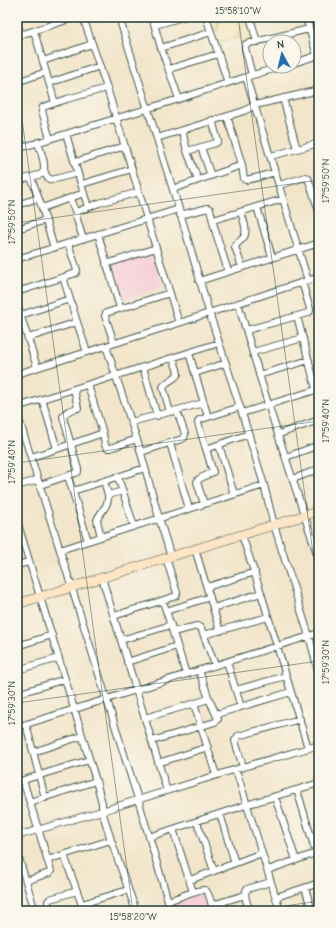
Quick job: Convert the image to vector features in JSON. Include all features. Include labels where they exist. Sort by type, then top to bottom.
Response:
[{"type":"street","points":[[17,23],[19,35],[76,17]]},
{"type":"street","points":[[83,17],[107,88],[179,323]]},
{"type":"street","points":[[119,17],[180,212],[199,281],[249,434],[274,525],[319,674]]},
{"type":"street","points":[[152,17],[178,99]]},
{"type":"street","points":[[155,25],[183,17]]},
{"type":"street","points":[[206,17],[228,83]]},
{"type":"street","points":[[250,17],[257,42]]},
{"type":"street","points":[[302,61],[318,56],[306,17]]},
{"type":"street","points":[[247,330],[308,313],[310,309],[299,250],[255,106],[245,46],[246,44],[309,29]]},
{"type":"street","points":[[34,31],[55,103]]},
{"type":"street","points":[[161,48],[211,32]]},
{"type":"street","points":[[43,61],[92,44]]},
{"type":"street","points":[[168,69],[218,54]]},
{"type":"street","points":[[49,83],[100,66]]},
{"type":"street","points":[[17,82],[46,72]]},
{"type":"street","points":[[17,130],[20,148],[262,72]]},
{"type":"street","points":[[50,139],[42,111],[43,107],[107,88]]},
{"type":"street","points":[[157,138],[244,111],[255,106],[319,90]]},
{"type":"street","points":[[283,98],[297,148]]},
{"type":"street","points":[[227,116],[242,165],[244,179],[246,180],[275,172]]},
{"type":"street","points":[[187,151],[216,143],[218,141],[212,120]]},
{"type":"street","points":[[182,130],[187,151],[198,180]]},
{"type":"street","points":[[66,134],[88,207]]},
{"type":"street","points":[[38,142],[47,177],[51,180],[78,173]]},
{"type":"street","points":[[270,156],[319,143]]},
{"type":"street","points":[[75,162],[125,146]]},
{"type":"street","points":[[201,147],[211,176]]},
{"type":"street","points":[[173,189],[242,165]]},
{"type":"street","points":[[17,181],[42,174],[44,173],[44,170]]},
{"type":"street","points":[[82,184],[132,170]]},
{"type":"street","points":[[31,177],[54,248]]},
{"type":"street","points":[[279,185],[306,177],[309,179],[319,211]]},
{"type":"street","points":[[312,189],[319,187]]},
{"type":"street","points":[[76,213],[99,203],[139,192]]},
{"type":"street","points":[[42,208],[84,193]]},
{"type":"street","points":[[17,205],[38,198]]},
{"type":"street","points":[[70,198],[83,239]]},
{"type":"street","points":[[213,220],[283,200]]},
{"type":"street","points":[[257,207],[272,257]]},
{"type":"street","points":[[17,259],[147,219],[208,208],[211,211],[215,230],[228,271]]},
{"type":"street","points":[[241,212],[246,231],[245,236],[236,244],[235,247],[242,267]]},
{"type":"street","points":[[17,229],[46,220]]},
{"type":"street","points":[[98,234],[120,308]]},
{"type":"street","points":[[17,292],[76,273],[77,272],[68,243]]},
{"type":"street","points":[[199,281],[319,243]]},
{"type":"street","points":[[106,264],[156,248]]},
{"type":"street","points":[[63,277],[87,352]]},
{"type":"street","points":[[17,374],[319,277]]},
{"type":"street","points":[[114,343],[105,316],[106,313],[170,292]]},
{"type":"street","points":[[21,315],[70,299]]},
{"type":"street","points":[[238,302],[268,404],[318,551],[319,560]]},
{"type":"street","points":[[17,304],[38,367]]},
{"type":"street","points":[[204,504],[197,480],[213,472],[198,423],[199,420],[268,404],[318,389],[297,316]]},
{"type":"street","points":[[28,338],[77,322]]},
{"type":"street","points":[[253,352],[303,338]]},
{"type":"street","points":[[17,407],[219,343]]},
{"type":"street","points":[[106,346],[141,452],[159,518],[177,595],[174,598],[114,616]]},
{"type":"street","points":[[189,353],[208,417]]},
{"type":"street","points":[[141,452],[184,438],[185,434],[173,412],[163,387],[178,374],[173,358]]},
{"type":"street","points":[[260,375],[309,360]]},
{"type":"street","points":[[195,373],[226,364]]},
{"type":"street","points":[[143,367],[158,416]]},
{"type":"street","points":[[88,385],[107,448],[137,439]]},
{"type":"street","points":[[17,486],[68,476],[79,470],[70,444],[63,416],[64,413],[78,408],[74,389]]},
{"type":"street","points":[[42,399],[57,448]]},
{"type":"street","points":[[131,422],[204,403]]},
{"type":"street","points":[[17,413],[138,799],[171,910],[161,911]]},
{"type":"street","points":[[278,434],[319,420]]},
{"type":"street","points":[[31,457],[103,433]]},
{"type":"street","points":[[206,449],[249,434]]},
{"type":"street","points":[[170,443],[189,509]]},
{"type":"street","points":[[219,445],[234,494]]},
{"type":"street","points":[[286,457],[319,445]]},
{"type":"street","points":[[73,491],[145,468]]},
{"type":"street","points":[[293,479],[319,469]]},
{"type":"street","points":[[68,476],[88,541]]},
{"type":"street","points":[[118,477],[134,526]]},
{"type":"street","points":[[101,537],[97,520],[98,516],[106,507],[108,501],[104,481]]},
{"type":"street","points":[[60,550],[264,485]]},
{"type":"street","points":[[108,495],[123,491]]},
{"type":"street","points":[[17,604],[319,511]]},
{"type":"street","points":[[17,520],[96,781],[110,840],[136,911]]},
{"type":"street","points":[[242,535],[255,572],[308,748]]},
{"type":"street","points":[[195,549],[220,631]]},
{"type":"street","points":[[17,565],[30,562]]},
{"type":"street","points":[[207,587],[255,572]]},
{"type":"street","points":[[102,578],[167,790]]},
{"type":"street","points":[[213,608],[261,594]]},
{"type":"street","points":[[166,611],[210,597]]},
{"type":"street","points":[[163,601],[186,674]]},
{"type":"street","points":[[204,635],[268,617]]},
{"type":"street","points":[[121,640],[170,625]]},
{"type":"street","points":[[173,632],[197,626],[201,628],[215,666]]},
{"type":"street","points":[[17,727],[319,633]]},
{"type":"street","points":[[17,646],[52,635]]},
{"type":"street","points":[[128,662],[177,646]]},
{"type":"street","points":[[17,670],[59,658]]},
{"type":"street","points":[[227,662],[241,707]]},
{"type":"street","points":[[152,741],[217,721],[217,714],[209,699],[199,670]]},
{"type":"street","points":[[236,690],[286,676]]},
{"type":"street","points":[[17,694],[65,679]]},
{"type":"street","points":[[217,714],[291,692]]},
{"type":"street","points":[[145,718],[209,699]]},
{"type":"street","points":[[194,704],[216,775]]},
{"type":"street","points":[[243,767],[235,741],[238,736],[300,719]]},
{"type":"street","points":[[26,724],[45,798]]},
{"type":"street","points":[[33,752],[82,736]]},
{"type":"street","points":[[17,836],[319,745]]},
{"type":"street","points":[[158,763],[208,747]]},
{"type":"street","points":[[26,881],[50,873],[51,871],[30,802],[20,781],[89,760]]},
{"type":"street","points":[[236,770],[280,911]]},
{"type":"street","points":[[30,802],[96,781]]},
{"type":"street","points":[[149,837],[246,805],[319,784]]},
{"type":"street","points":[[268,870],[317,852],[297,790]]},
{"type":"street","points":[[275,797],[296,860]]},
{"type":"street","points":[[220,814],[235,863]]},
{"type":"street","points":[[196,822],[214,871]]},
{"type":"street","points":[[173,829],[193,892]]},
{"type":"street","points":[[47,860],[110,840]]},
{"type":"street","points":[[17,852],[19,864],[35,911]]},
{"type":"street","points":[[190,880],[262,853]]},
{"type":"street","points":[[64,855],[84,911]]},
{"type":"street","points":[[250,911],[245,891],[247,889],[271,882]]},
{"type":"street","points":[[276,897],[319,883]]},
{"type":"street","points":[[305,888],[312,911]]},
{"type":"street","points":[[168,901],[202,889],[207,891],[213,908],[222,902],[245,894]]},
{"type":"street","points":[[82,904],[128,890]]},
{"type":"street","points":[[50,911],[48,901],[50,899],[77,891]]},
{"type":"street","points":[[222,902],[224,911]]},
{"type":"shaded area","points":[[152,250],[163,287],[122,301],[108,264]]},
{"type":"shaded area","points":[[204,892],[211,911],[177,911],[174,902]]},
{"type":"sand","points":[[207,17],[218,17],[217,32],[220,17],[249,17],[256,40],[243,44],[241,43],[240,37],[242,24],[238,38],[216,43]]}]
